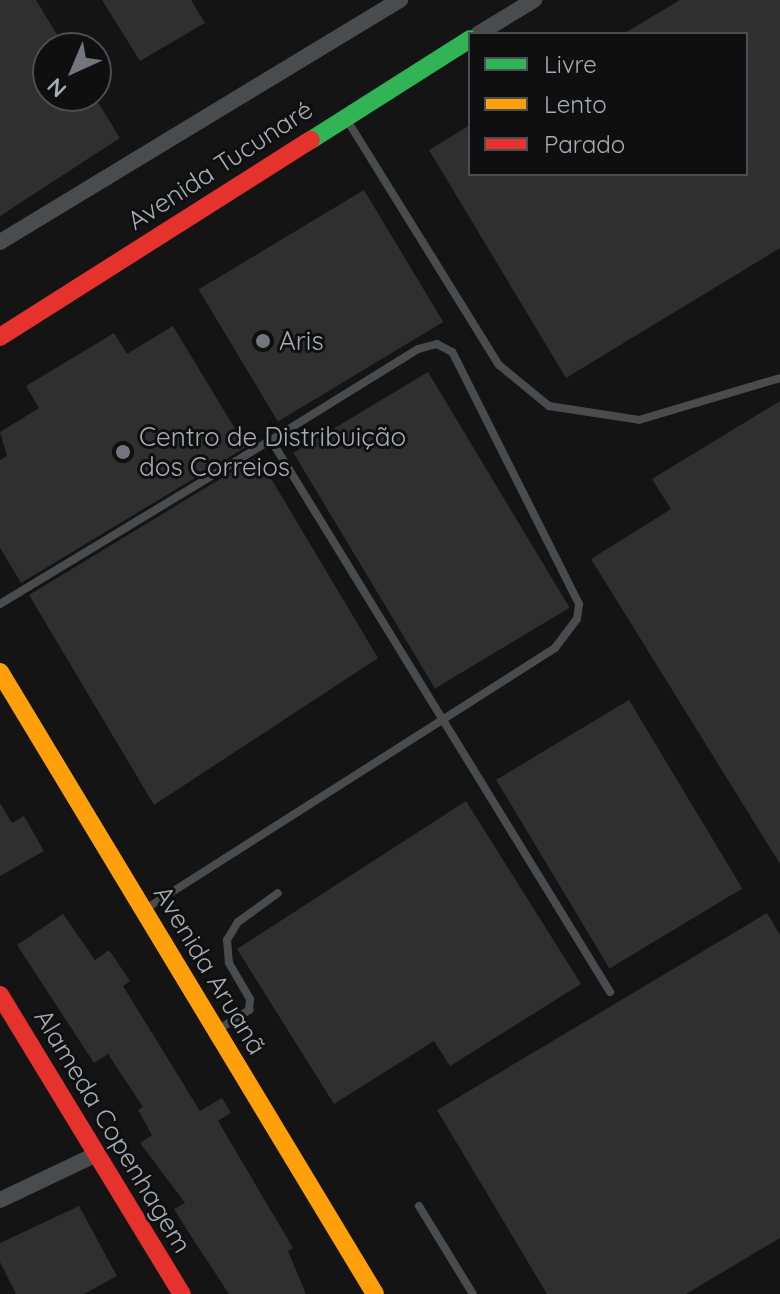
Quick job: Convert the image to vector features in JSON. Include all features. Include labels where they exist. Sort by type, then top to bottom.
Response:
[{"type":"street","name":"Avenida Tucunaré","points":[[0,242],[400,0]]},
{"type":"street","points":[[481,32],[534,0]]},
{"type":"street","name":"Avenida Tucunaré","points":[[0,337],[344,116],[468,40]]},
{"type":"street","name":"Avenida Aruanã","points":[[0,672],[375,1294]]},
{"type":"street","name":"Alameda Copenhagem","points":[[0,995],[182,1294]]},
{"type":"street","points":[[0,1200],[97,1154]]},
{"type":"lane","points":[[344,116],[499,365],[549,406],[639,420],[780,378]]},
{"type":"lane","points":[[0,604],[418,349],[437,344],[452,352],[579,604],[568,635],[555,648],[441,717],[143,910]]},
{"type":"lane","points":[[271,440],[610,992]]},
{"type":"lane","points":[[216,1031],[249,1010],[250,999],[229,963],[227,940],[238,922],[278,893]]},
{"type":"lane","points":[[419,1206],[473,1294]]},
{"type":"building","points":[[0,0],[36,0],[55,32],[32,32],[32,112],[104,112],[120,138],[0,216]]},
{"type":"building","points":[[102,0],[191,0],[205,23],[140,61]]},
{"type":"building","points":[[680,0],[780,0],[780,248],[566,378],[429,150],[468,126],[468,176],[748,176],[748,32],[626,32]]},
{"type":"building","points":[[364,190],[443,322],[278,421],[199,289]]},
{"type":"building","name":"Centro de Distribuição dos Correios","points":[[173,326],[246,447],[21,583],[0,548],[0,460],[7,456],[0,432],[39,408],[26,386],[114,333],[127,354]]},
{"type":"building","points":[[428,372],[570,608],[435,689],[293,453]]},
{"type":"building","points":[[780,401],[780,864],[591,559],[671,509],[652,479]]},
{"type":"building","points":[[253,459],[263,465],[378,658],[154,805],[29,595]]},
{"type":"building","points":[[629,700],[742,889],[609,968],[496,780]]},
{"type":"building","points":[[466,801],[581,984],[450,1066],[434,1041],[334,1104],[237,949]]},
{"type":"building","points":[[0,803],[12,823],[24,816],[44,851],[0,876]]},
{"type":"building","points":[[767,913],[780,935],[780,1238],[686,1294],[547,1294],[437,1110]]},
{"type":"building","points":[[63,914],[95,960],[109,950],[130,981],[123,986],[200,1111],[222,1098],[231,1113],[218,1121],[293,1248],[288,1251],[306,1294],[229,1294],[187,1230],[174,1209],[185,1203],[140,1143],[152,1135],[138,1110],[143,1107],[108,1054],[94,1063],[17,945]]},
{"type":"building","points":[[79,1206],[117,1276],[84,1294],[16,1294],[0,1262],[0,1243]]},
{"type":"traffic: fast","points":[[311,140],[468,40]]},
{"type":"traffic: slow","points":[[0,672],[375,1294]]},
{"type":"traffic: jam","points":[[0,337],[311,140]]},
{"type":"traffic: jam","points":[[0,995],[182,1294]]},
{"type":"place","name":"Aris","points":[[263,341]]},
{"type":"place","name":"Centro de Distribuição dos Correios","points":[[123,452]]}]
